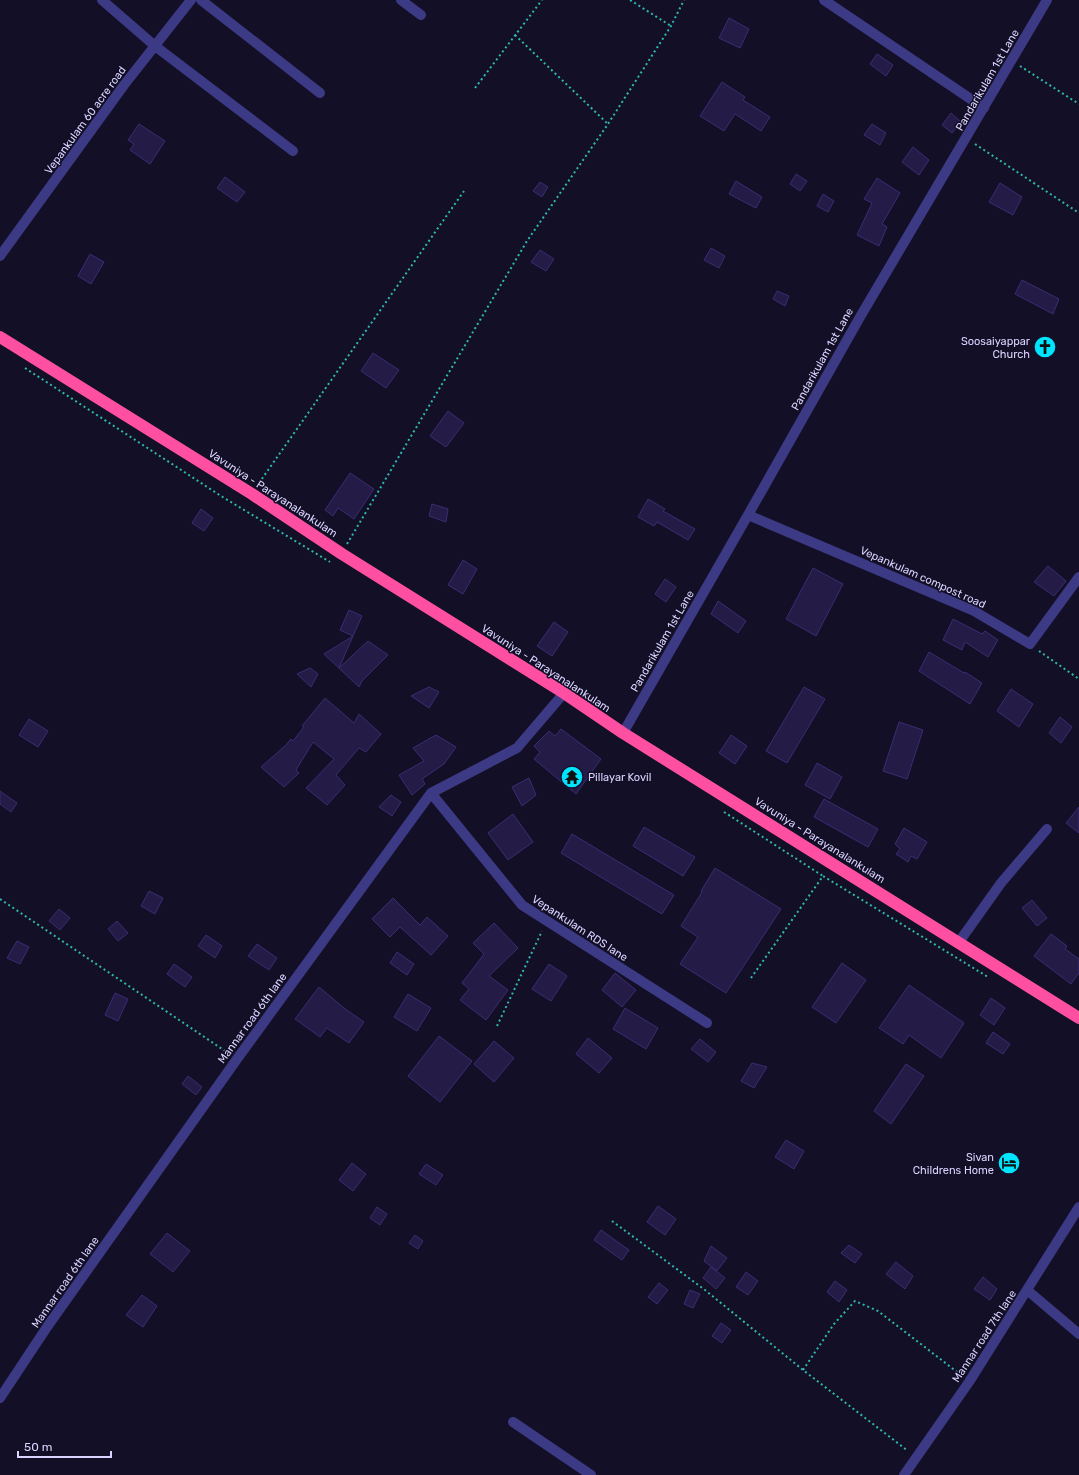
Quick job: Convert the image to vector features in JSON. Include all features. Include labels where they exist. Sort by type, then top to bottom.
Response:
[{"type":"highway","name":"Vavuniya - Parayanalankulam","points":[[0,337],[252,494],[342,554],[623,733],[1079,1018]]},
{"type":"street","points":[[102,0],[155,46],[293,151]]},
{"type":"street","name":"Vepankulam 60 acre road","points":[[0,256],[124,85],[191,0]]},
{"type":"street","points":[[201,0],[320,93]]},
{"type":"street","points":[[401,0],[421,15]]},
{"type":"street","points":[[824,0],[984,108]]},
{"type":"street","name":"Pandarikulam 1st Lane","points":[[623,733],[860,317],[1047,0]]},
{"type":"street","name":"Vepankulam compost road","points":[[748,515],[974,611],[1030,644]]},
{"type":"street","points":[[1030,644],[1079,577]]},
{"type":"street","name":"Mannar road 6th lane","points":[[0,1398],[48,1327],[237,1059],[431,793],[517,748],[564,694]]},
{"type":"street","name":"Vepankulam RDS lane","points":[[431,793],[522,905],[707,1023]]},
{"type":"street","points":[[959,942],[1001,884],[1047,830]]},
{"type":"street","name":"Mannar road 7th lane","points":[[904,1475],[969,1382],[1079,1207]]},
{"type":"street","points":[[1027,1290],[1079,1334]]},
{"type":"street","points":[[513,1422],[591,1475]]},
{"type":"path","points":[[475,88],[542,0]]},
{"type":"path","points":[[630,0],[672,26]]},
{"type":"path","points":[[342,554],[527,241],[608,124],[672,26],[684,0]]},
{"type":"path","points":[[515,35],[608,124]]},
{"type":"path","points":[[1012,61],[1079,104]]},
{"type":"path","points":[[966,138],[1079,213]]},
{"type":"path","points":[[252,494],[464,191]]},
{"type":"path","points":[[20,365],[221,496],[336,566]]},
{"type":"path","points":[[1030,644],[1079,679]]},
{"type":"path","points":[[723,811],[823,876],[992,979]]},
{"type":"path","points":[[751,978],[823,876]]},
{"type":"path","points":[[0,899],[237,1059]]},
{"type":"path","points":[[497,1026],[546,921]]},
{"type":"path","points":[[612,1221],[705,1290],[802,1370],[916,1457]]},
{"type":"path","points":[[802,1370],[834,1324],[855,1301],[878,1311],[969,1382]]},
{"type":"building","points":[[729,18],[749,29],[740,48],[719,38]]},
{"type":"building","points":[[877,54],[893,65],[886,76],[870,64]]},
{"type":"building","points":[[722,82],[745,97],[743,100],[770,117],[761,131],[735,114],[724,131],[700,116]]},
{"type":"building","points":[[951,113],[961,122],[952,133],[942,125]]},
{"type":"building","points":[[139,124],[165,141],[150,164],[130,150],[134,144],[128,140]]},
{"type":"building","points":[[872,124],[886,133],[880,145],[864,135]]},
{"type":"building","points":[[913,147],[929,160],[919,175],[902,162]]},
{"type":"building","points":[[796,174],[807,181],[800,191],[790,184]]},
{"type":"building","points":[[225,177],[245,192],[237,202],[217,188]]},
{"type":"building","points":[[877,178],[900,193],[882,224],[887,227],[879,246],[857,235],[872,203],[864,199]]},
{"type":"building","points":[[736,181],[762,197],[756,208],[729,194]]},
{"type":"building","points":[[540,182],[548,187],[542,197],[533,191]]},
{"type":"building","points":[[1000,183],[1022,197],[1013,215],[989,202]]},
{"type":"building","points":[[823,194],[834,201],[828,212],[817,206]]},
{"type":"building","points":[[711,248],[725,256],[719,268],[704,260]]},
{"type":"building","points":[[540,250],[554,259],[546,271],[531,262]]},
{"type":"building","points":[[90,254],[104,262],[91,284],[78,276]]},
{"type":"building","points":[[1022,280],[1059,299],[1053,314],[1015,294]]},
{"type":"building","points":[[777,291],[789,296],[785,306],[773,299]]},
{"type":"building","points":[[373,353],[399,370],[386,388],[361,371]]},
{"type":"building","points":[[448,411],[464,423],[446,447],[430,436]]},
{"type":"building","points":[[350,473],[374,489],[354,519],[338,508],[333,516],[325,510]]},
{"type":"building","points":[[648,499],[665,509],[663,511],[695,529],[688,540],[657,522],[654,526],[638,517]]},
{"type":"building","points":[[432,504],[448,509],[446,522],[429,516]]},
{"type":"building","points":[[201,509],[213,518],[204,531],[192,523]]},
{"type":"building","points":[[463,560],[477,569],[463,594],[448,585]]},
{"type":"building","points":[[1048,566],[1066,581],[1054,596],[1034,582]]},
{"type":"building","points":[[813,568],[843,584],[816,636],[786,619]]},
{"type":"building","points":[[665,579],[676,587],[666,602],[655,594]]},
{"type":"building","points":[[718,601],[746,621],[738,633],[711,614]]},
{"type":"building","points":[[349,610],[362,616],[353,636],[340,630]]},
{"type":"building","points":[[953,619],[982,634],[985,631],[998,640],[988,657],[965,642],[962,650],[943,640]]},
{"type":"building","points":[[554,622],[568,632],[552,656],[537,646]]},
{"type":"building","points":[[353,636],[339,668],[368,641],[388,655],[362,681],[359,687],[324,654]]},
{"type":"building","points":[[929,652],[982,683],[970,704],[919,671]]},
{"type":"building","points":[[310,668],[318,674],[311,687],[297,674]]},
{"type":"building","points":[[429,687],[439,692],[429,708],[411,696]]},
{"type":"building","points":[[804,687],[825,699],[787,763],[766,751]]},
{"type":"building","points":[[1011,689],[1033,704],[1019,727],[997,711]]},
{"type":"building","points":[[325,698],[354,723],[359,714],[381,734],[366,752],[359,748],[336,775],[345,785],[327,805],[306,788],[334,759],[313,742],[296,770],[299,773],[284,787],[261,767],[291,739],[293,741],[304,727],[302,726]]},
{"type":"building","points":[[1060,717],[1072,727],[1061,743],[1049,733]]},
{"type":"building","points":[[29,719],[48,731],[38,747],[19,735]]},
{"type":"building","points":[[899,722],[923,730],[907,779],[883,771]]},
{"type":"building","name":"Pillayar Kovil","points":[[561,729],[601,759],[576,794],[534,759],[540,752],[534,746],[549,731],[555,736]]},
{"type":"building","points":[[436,735],[456,747],[444,764],[422,779],[425,784],[412,795],[399,775],[424,761],[413,748]]},
{"type":"building","points":[[731,735],[747,746],[735,764],[719,753]]},
{"type":"building","points":[[817,763],[842,777],[830,799],[805,785]]},
{"type":"building","points":[[529,778],[536,795],[522,806],[512,787]]},
{"type":"building","points":[[0,791],[17,803],[11,812],[0,804]]},
{"type":"building","points":[[391,795],[401,802],[392,816],[379,807]]},
{"type":"building","points":[[824,799],[878,829],[868,847],[814,817]]},
{"type":"building","points":[[1079,807],[1079,833],[1066,823]]},
{"type":"building","points":[[513,814],[533,842],[508,860],[488,833]]},
{"type":"building","points":[[644,827],[695,857],[683,876],[633,846]]},
{"type":"building","points":[[904,828],[927,842],[917,859],[911,856],[908,862],[896,854],[900,849],[895,844]]},
{"type":"building","points":[[572,834],[674,895],[662,914],[561,853]]},
{"type":"building","points":[[715,868],[781,909],[726,993],[680,964],[698,937],[681,926]]},
{"type":"building","points":[[149,891],[163,898],[155,914],[141,906]]},
{"type":"building","points":[[393,898],[420,925],[427,917],[448,936],[431,955],[400,927],[390,937],[372,919]]},
{"type":"building","points":[[1032,900],[1047,918],[1037,926],[1022,908]]},
{"type":"building","points":[[59,909],[70,918],[60,930],[49,921]]},
{"type":"building","points":[[117,921],[128,933],[118,941],[108,929]]},
{"type":"building","points":[[494,923],[518,948],[489,976],[508,990],[486,1020],[460,1000],[469,989],[462,983],[484,954],[473,943]]},
{"type":"building","points":[[1051,934],[1067,946],[1065,949],[1079,959],[1079,973],[1071,984],[1034,956]]},
{"type":"building","points":[[206,935],[222,946],[215,958],[198,946]]},
{"type":"building","points":[[17,941],[29,947],[20,964],[7,958]]},
{"type":"building","points":[[257,944],[277,958],[269,970],[248,956]]},
{"type":"building","points":[[397,952],[414,964],[407,975],[390,963]]},
{"type":"building","points":[[842,963],[866,980],[836,1023],[812,1007]]},
{"type":"building","points":[[174,964],[192,977],[185,987],[167,974]]},
{"type":"building","points":[[549,964],[567,976],[551,1001],[532,989]]},
{"type":"building","points":[[615,973],[636,990],[622,1007],[602,990]]},
{"type":"building","points":[[909,985],[964,1023],[941,1058],[909,1035],[903,1044],[879,1028]]},
{"type":"building","points":[[319,987],[344,1008],[364,1022],[349,1043],[327,1028],[320,1037],[295,1019]]},
{"type":"building","points":[[115,993],[128,999],[118,1021],[105,1015]]},
{"type":"building","points":[[408,994],[431,1008],[417,1031],[394,1017]]},
{"type":"building","points":[[991,998],[1005,1008],[994,1025],[980,1015]]},
{"type":"building","points":[[625,1008],[658,1028],[646,1049],[613,1029]]},
{"type":"building","points":[[993,1032],[1010,1044],[1003,1054],[986,1043]]},
{"type":"building","points":[[439,1036],[472,1061],[440,1102],[408,1076]]},
{"type":"building","points":[[588,1038],[612,1058],[599,1073],[576,1054]]},
{"type":"building","points":[[700,1039],[716,1052],[708,1062],[691,1049]]},
{"type":"building","points":[[494,1041],[514,1058],[494,1082],[474,1064]]},
{"type":"building","points":[[752,1063],[767,1067],[754,1088],[741,1081]]},
{"type":"building","points":[[906,1064],[924,1076],[891,1124],[874,1111]]},
{"type":"building","points":[[188,1076],[202,1087],[196,1095],[182,1084]]},
{"type":"building","points":[[786,1140],[804,1151],[794,1169],[775,1157]]},
{"type":"building","points":[[352,1163],[366,1174],[353,1191],[339,1180]]},
{"type":"building","points":[[426,1164],[443,1175],[436,1185],[419,1174]]},
{"type":"building","points":[[658,1206],[676,1219],[665,1235],[647,1222]]},
{"type":"building","points":[[377,1207],[387,1214],[380,1225],[370,1218]]},
{"type":"building","points":[[601,1230],[629,1250],[622,1260],[594,1240]]},
{"type":"building","points":[[167,1233],[190,1251],[173,1272],[150,1254]]},
{"type":"building","points":[[415,1235],[423,1241],[418,1249],[409,1243]]},
{"type":"building","points":[[849,1245],[862,1254],[855,1263],[841,1253]]},
{"type":"building","points":[[711,1246],[727,1258],[717,1271],[704,1261]]},
{"type":"building","points":[[896,1262],[913,1276],[905,1289],[886,1274]]},
{"type":"building","points":[[711,1267],[725,1278],[716,1289],[703,1278]]},
{"type":"building","points":[[746,1272],[758,1281],[748,1295],[736,1287]]},
{"type":"building","points":[[983,1277],[997,1289],[990,1300],[974,1289]]},
{"type":"building","points":[[835,1281],[847,1290],[839,1302],[827,1292]]},
{"type":"building","points":[[659,1283],[668,1290],[657,1304],[648,1297]]},
{"type":"building","points":[[690,1290],[700,1294],[693,1308],[684,1304]]},
{"type":"building","points":[[142,1295],[157,1306],[143,1327],[126,1315]]},
{"type":"building","points":[[721,1323],[731,1330],[722,1343],[712,1336]]},
{"type":"place","name":"Soosaiyappar Church","points":[[1045,347]]},
{"type":"place","name":"Pillayar Kovil","points":[[572,777]]},
{"type":"place","name":"Sivan Childrens Home","points":[[1009,1163]]}]
